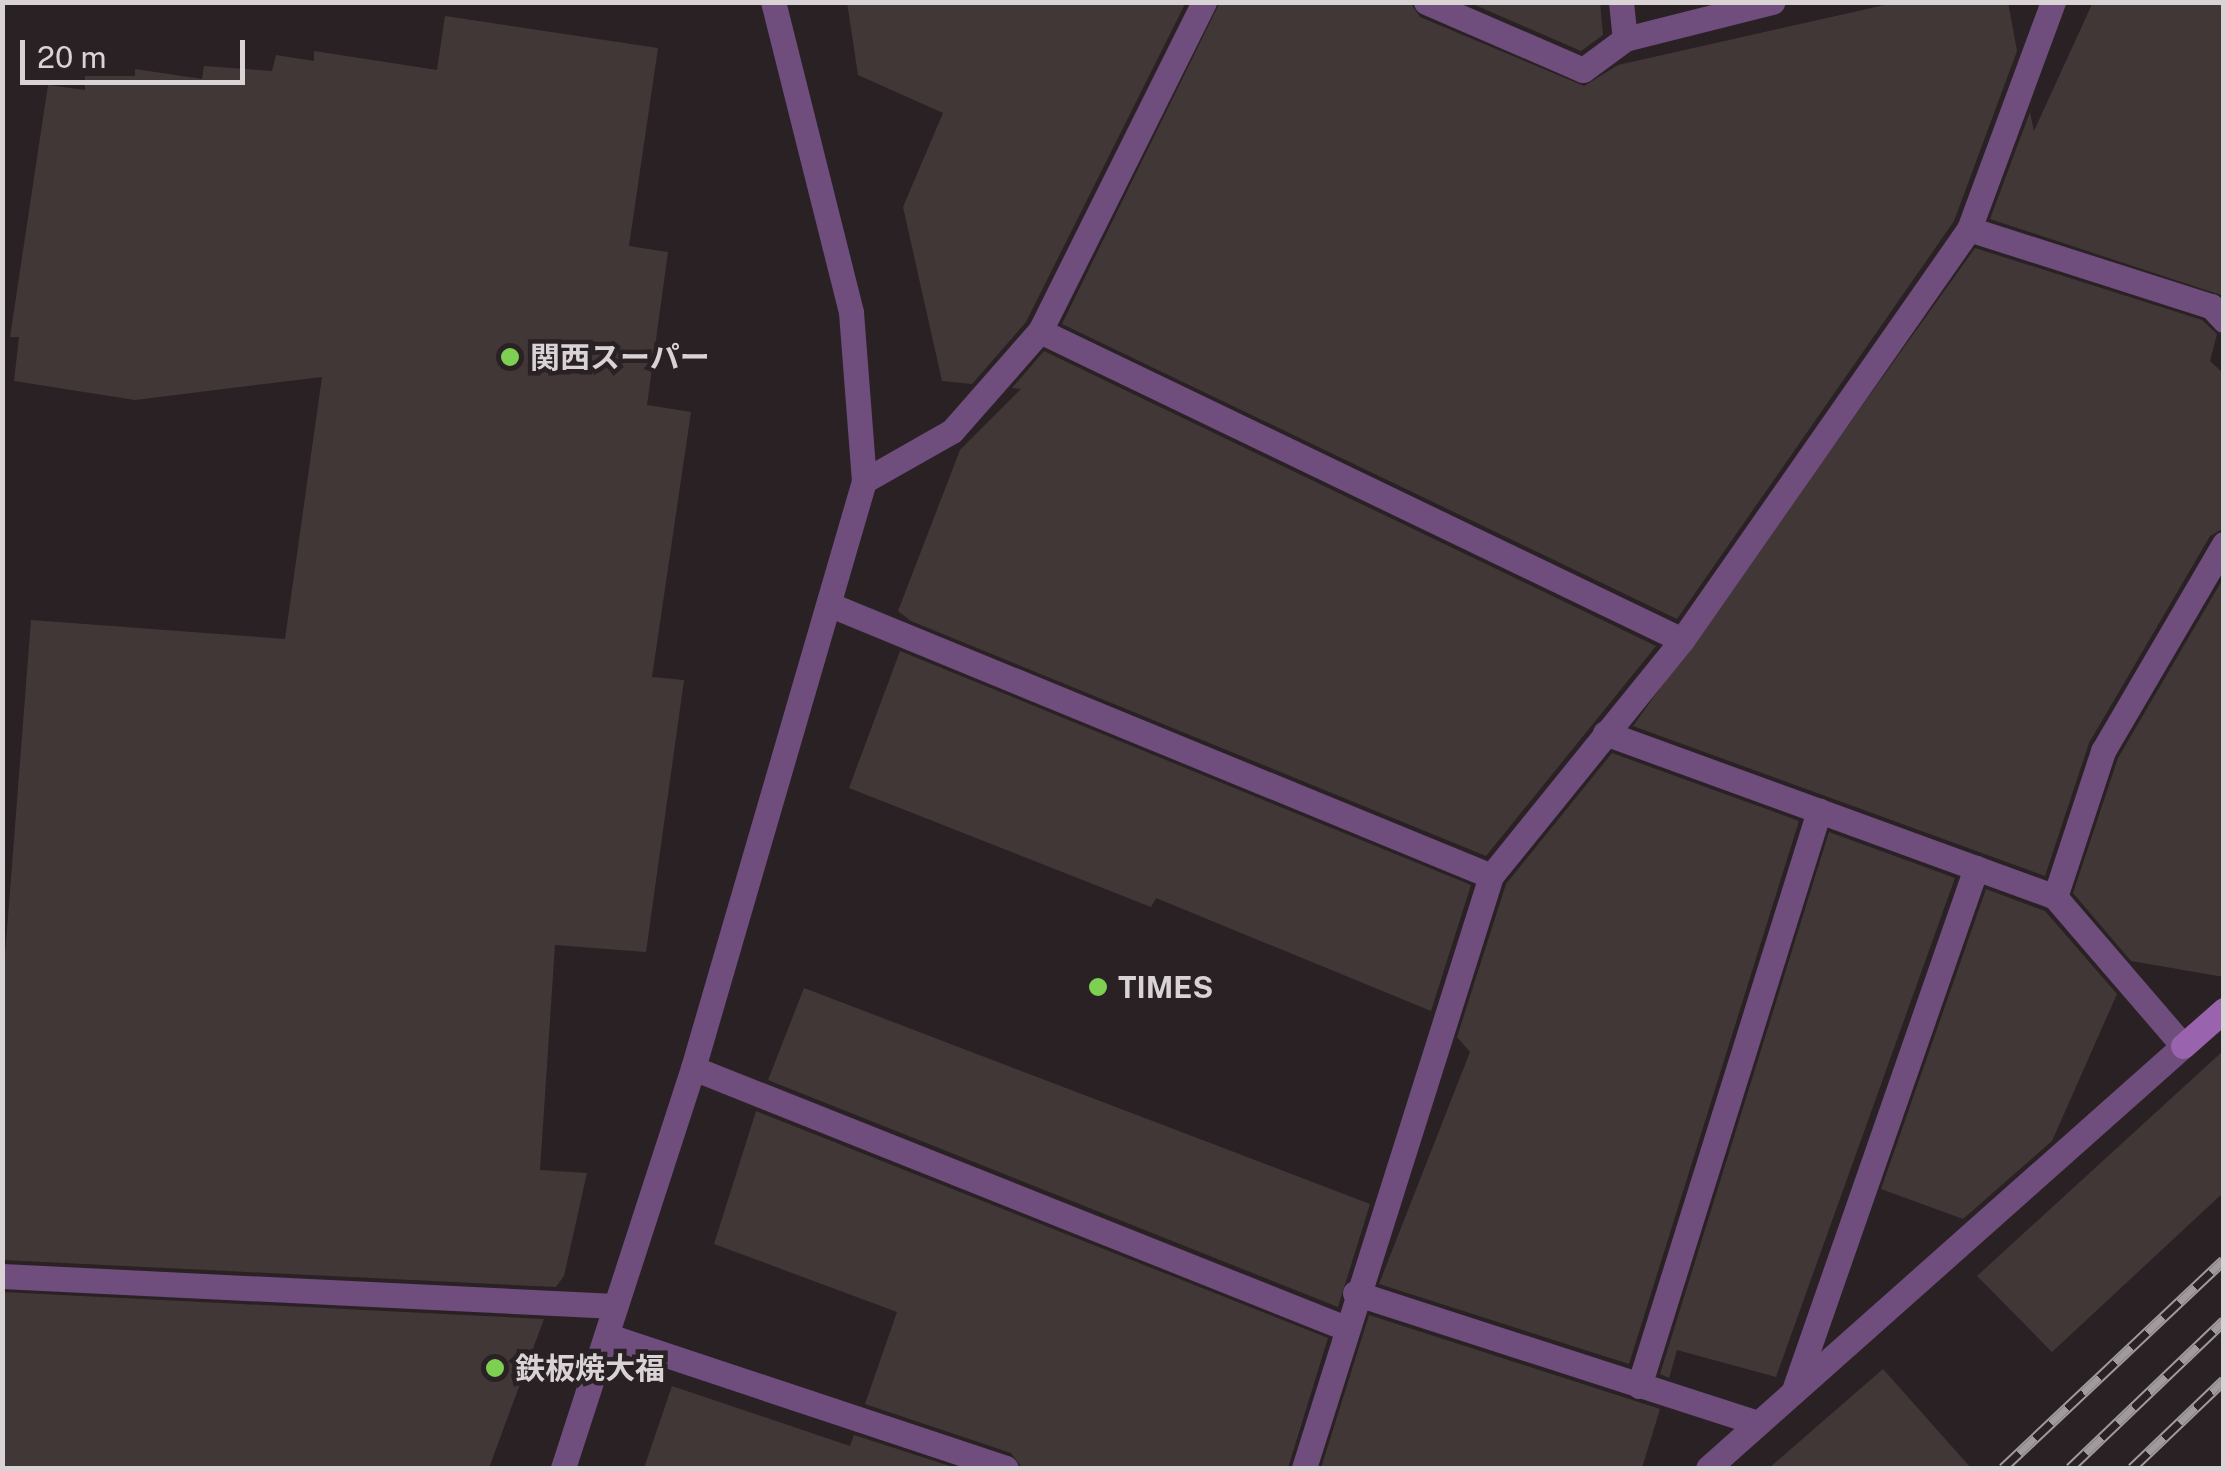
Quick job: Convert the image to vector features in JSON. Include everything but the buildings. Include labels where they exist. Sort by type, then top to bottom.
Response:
[{"type":"street","points":[[564,1468],[693,1068],[832,606],[864,481],[851,312],[773,2]]},
{"type":"street","points":[[864,481],[952,431],[1040,331],[1204,2]]},
{"type":"street","points":[[1426,2],[1583,70],[1625,39],[1772,2]]},
{"type":"street","points":[[1620,2],[1625,39]]},
{"type":"street","points":[[1304,1468],[1343,1327],[1491,876],[1682,640],[1969,229],[2053,2]]},
{"type":"street","points":[[1969,229],[2211,306],[2224,320]]},
{"type":"street","points":[[1040,331],[1682,640]]},
{"type":"street","points":[[2055,897],[2104,750],[2224,544]]},
{"type":"street","points":[[832,606],[1491,876]]},
{"type":"street","points":[[1604,733],[2055,897],[2183,1046]]},
{"type":"street","points":[[1639,1386],[1819,811]]},
{"type":"street","points":[[1794,1390],[1976,868]]},
{"type":"street","points":[[1708,1468],[2224,1010]]},
{"type":"street","points":[[693,1068],[1343,1327]]},
{"type":"street","points":[[2,1276],[615,1306]]},
{"type":"street","points":[[1355,1293],[1757,1423]]},
{"type":"street","points":[[609,1336],[1006,1468]]},
{"type":"railway","points":[[2003,1468],[2224,1260]]},
{"type":"railway","points":[[2070,1468],[2224,1321]]},
{"type":"railway","points":[[2132,1468],[2224,1380]]},
{"type":"place","name":"関西スーパー","points":[[510,357]]},
{"type":"place","name":"TIMES","points":[[1098,987]]},
{"type":"place","name":"鉄板焼大福","points":[[495,1368]]}]
